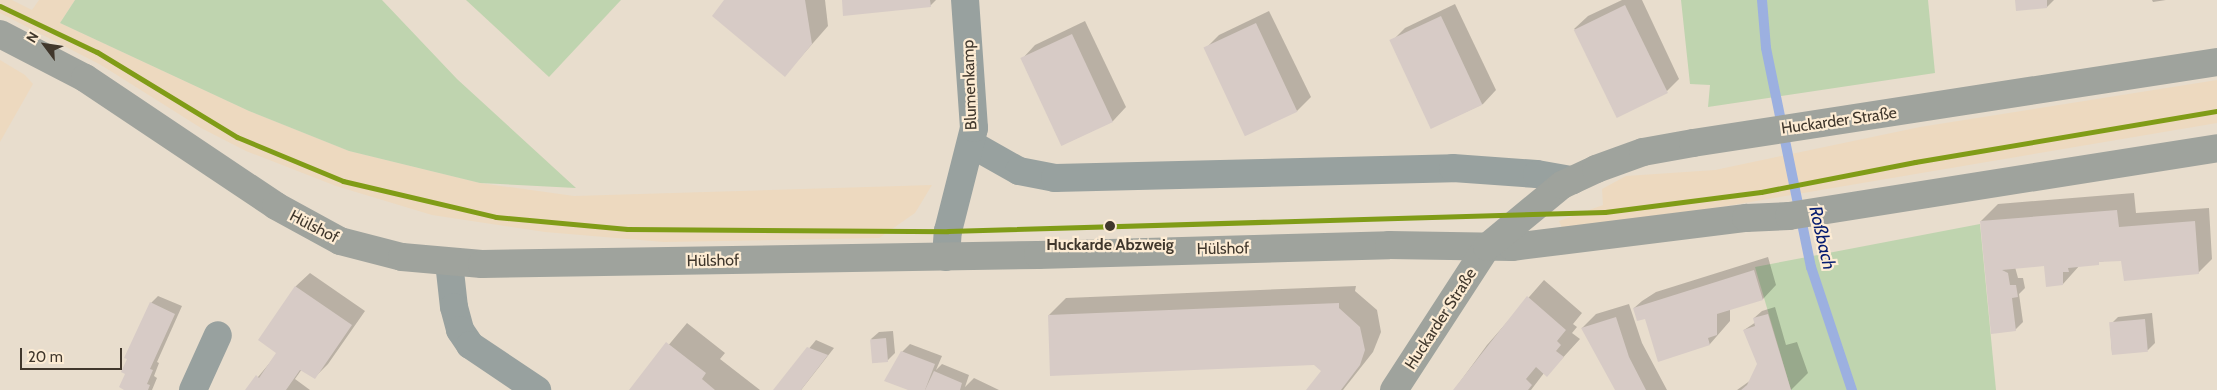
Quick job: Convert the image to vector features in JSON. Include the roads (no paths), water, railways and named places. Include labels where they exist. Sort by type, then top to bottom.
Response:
[{"type":"main road","name":"Hülshof","points":[[0,34],[85,78],[246,187],[316,229],[369,250],[450,262],[599,264],[1389,245],[1487,247]]},
{"type":"main road","name":"Huckarder Straße","points":[[1394,390],[1487,247],[1521,216],[1572,180],[1643,152],[2217,62]]},
{"type":"main road","points":[[1487,247],[1558,242],[1832,209],[2217,148]]},
{"type":"street","name":"Blumenkamp","points":[[946,257],[948,230],[971,144],[974,113],[965,0]]},
{"type":"street","points":[[971,144],[1020,170],[1055,178],[1453,168],[1537,174],[1572,180]]},
{"type":"street","points":[[450,262],[454,307],[460,330],[470,345],[537,390]]},
{"type":"street","points":[[193,390],[218,335]]},
{"type":"waterway","name":"Roßbach","points":[[1762,0],[1766,48],[1811,267],[1852,390]]},
{"type":"place","name":"Huckarde Abzweig","points":[[1110,226]]}]
